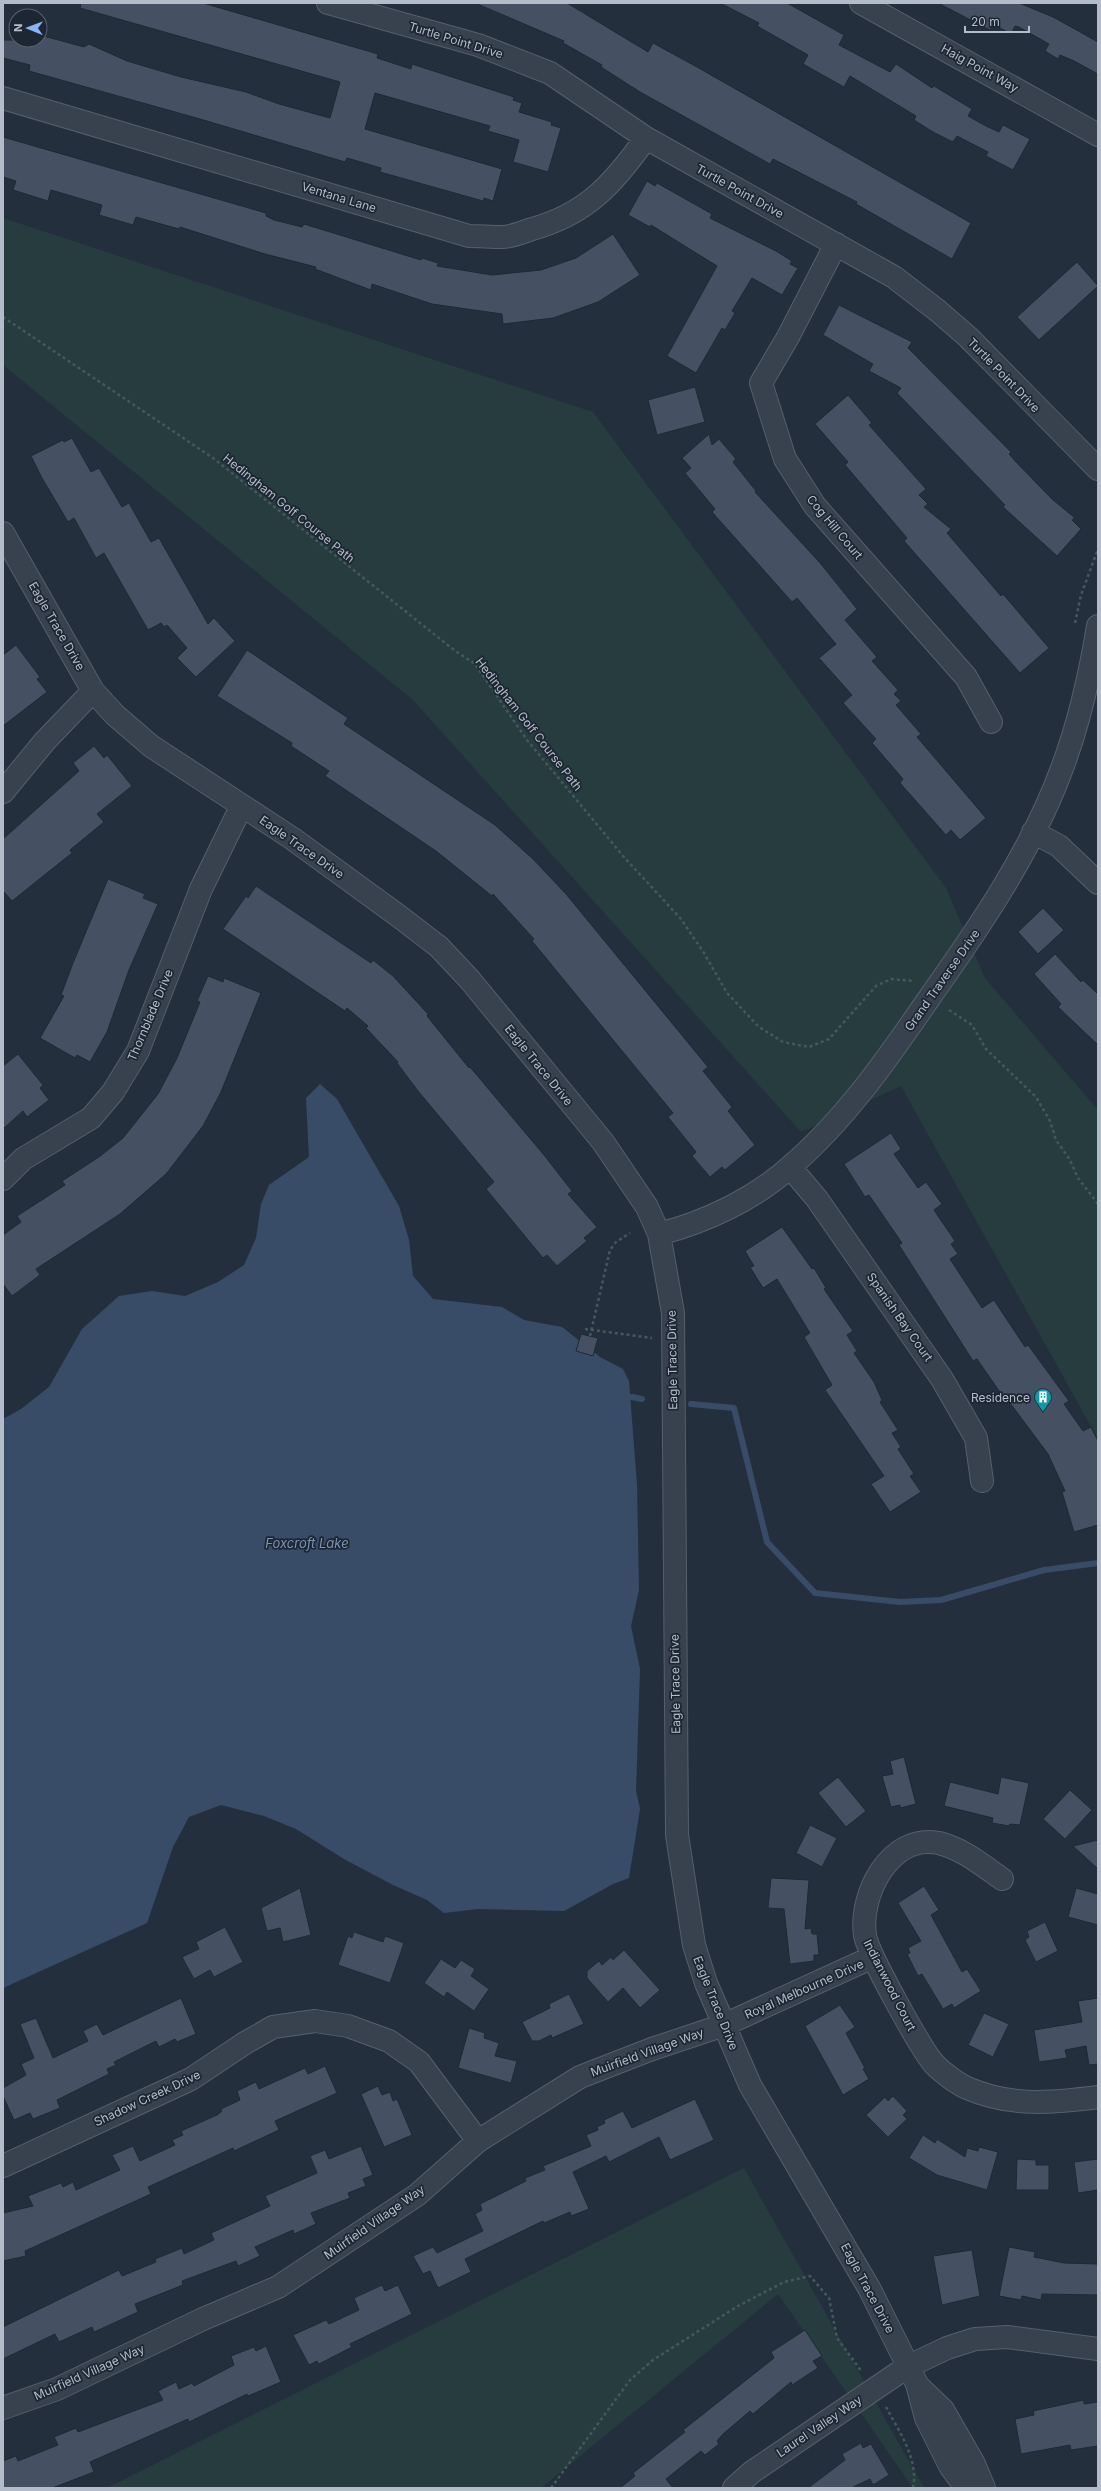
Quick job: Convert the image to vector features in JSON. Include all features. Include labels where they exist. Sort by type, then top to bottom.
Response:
[{"type":"street","name":"Turtle Point Drive","points":[[328,3],[478,45],[550,72],[646,138],[894,277],[938,311],[968,337],[1021,394],[1098,469]]},
{"type":"street","name":"Haig Point Way","points":[[861,3],[1098,135]]},
{"type":"street","name":"Ventana Lane","points":[[3,98],[469,236],[504,237],[543,226],[572,214],[595,199],[623,171],[646,138]]},
{"type":"street","name":"Cog Hill Court","points":[[836,244],[788,337],[761,383],[785,459],[815,506],[966,677],[991,722]]},
{"type":"street","name":"Eagle Trace Drive","points":[[3,533],[93,691],[115,715],[150,746],[241,807],[293,838],[440,947],[470,980],[603,1142],[647,1207],[659,1234],[673,1313],[677,1835],[694,1945],[706,1983],[729,2023],[750,2085],[869,2288],[912,2375],[926,2418],[950,2466],[966,2488]]},
{"type":"street","name":"Grand Traverse Drive","points":[[659,1234],[682,1228],[744,1200],[790,1167],[845,1113],[907,1031],[978,929],[1034,832],[1061,772],[1078,721],[1098,626]]},
{"type":"street","points":[[3,792],[45,741],[93,691]]},
{"type":"street","name":"Thornblade Drive","points":[[3,1179],[23,1159],[91,1118],[113,1092],[138,1051],[201,889],[241,807]]},
{"type":"street","points":[[1034,832],[1059,846],[1098,883]]},
{"type":"street","name":"Spanish Bay Court","points":[[790,1167],[817,1199],[942,1379],[976,1438],[982,1481]]},
{"type":"street","name":"Indianwood Court","points":[[1002,1878],[964,1853],[938,1843],[917,1843],[898,1853],[881,1870],[869,1893],[864,1920],[865,1937],[873,1957],[935,2065],[966,2087],[998,2100],[1027,2103],[1098,2097]]},
{"type":"street","name":"Royal Melbourne Drive","points":[[729,2023],[873,1957]]},
{"type":"street","name":"Shadow Creek Drive","points":[[3,2166],[191,2079],[245,2043],[273,2027],[315,2021],[348,2026],[389,2041],[419,2062],[478,2141]]},
{"type":"street","name":"Muirfield Village Way","points":[[3,2408],[56,2389],[203,2319],[278,2288],[417,2195],[478,2141],[580,2077],[652,2049],[729,2023]]},
{"type":"street","name":"Laurel Valley Way","points":[[734,2488],[752,2472],[875,2388],[912,2375],[947,2348],[975,2339],[1006,2337],[1098,2349]]},
{"type":"street","name":"Eagle Trace Drive","points":[[912,2375],[943,2410],[974,2464],[984,2488]]},
{"type":"path","name":"Hedingham Golf Course Path","points":[[3,316],[213,458],[442,640],[475,664],[527,740],[623,856],[681,919],[704,953],[727,993],[759,1027],[783,1042],[809,1047],[829,1039],[876,986],[891,979],[917,982]]},
{"type":"path","points":[[1074,627],[1081,595],[1098,549]]},
{"type":"path","points":[[948,1010],[972,1025],[986,1050],[1036,1098],[1050,1121],[1056,1140],[1070,1160],[1078,1178],[1098,1204]]},
{"type":"path","points":[[590,1336],[610,1250],[616,1242],[630,1233]]},
{"type":"path","points":[[585,1329],[652,1338]]},
{"type":"path","points":[[551,2488],[630,2380],[653,2360],[738,2306],[784,2282],[810,2276],[829,2298],[838,2338],[875,2388],[912,2459],[915,2471],[913,2488]]},
{"type":"green space","points":[[3,218],[593,412],[946,888],[985,978],[1098,1110],[1098,1439],[901,1086],[801,1132],[413,700],[3,365]]},
{"type":"green space","points":[[744,2168],[924,2488],[913,2488],[778,2294],[541,2488],[107,2488]]},
{"type":"water","name":"Foxcroft Lake","points":[[320,1084],[337,1099],[399,1206],[409,1240],[413,1276],[433,1299],[502,1307],[524,1320],[562,1327],[600,1357],[623,1369],[629,1381],[637,1485],[639,1590],[631,1626],[640,1669],[636,1791],[640,1809],[629,1878],[613,1884],[564,1911],[478,1909],[444,1913],[427,1900],[393,1885],[344,1859],[296,1829],[264,1816],[221,1805],[189,1817],[173,1847],[147,1923],[3,1988],[3,1419],[21,1409],[49,1387],[82,1329],[119,1296],[152,1291],[185,1296],[218,1282],[244,1265],[256,1238],[261,1204],[269,1185],[309,1157],[306,1098]]},
{"type":"building","points":[[81,3],[203,3],[378,54],[377,58],[411,69],[412,64],[514,97],[513,100],[522,103],[519,112],[552,122],[551,125],[561,128],[548,172],[513,162],[519,140],[488,131],[490,126],[375,93],[365,129],[502,169],[493,201],[484,198],[483,201],[380,172],[381,168],[347,158],[345,162],[29,71],[30,65],[3,58],[3,40],[8,40],[8,48],[48,48],[48,37],[84,47],[89,44],[127,61],[181,77],[246,92],[279,104],[330,118],[340,82],[80,8]]},
{"type":"building","points":[[475,3],[567,3],[648,52],[653,43],[971,223],[952,259],[856,204],[857,202],[773,159],[770,164],[640,92],[601,67],[602,65],[563,43],[564,41]]},
{"type":"building","points":[[720,3],[787,3],[844,35],[839,45],[890,72],[896,64],[932,88],[934,86],[972,109],[968,116],[984,125],[999,132],[1003,125],[1030,139],[1013,170],[986,156],[988,152],[957,136],[953,142],[933,132],[914,120],[916,116],[850,76],[844,87],[803,64],[808,55],[757,26],[759,23]]},
{"type":"building","points":[[938,3],[1019,3],[1053,17],[1098,42],[1098,74],[1060,55],[1058,59],[1045,51],[1049,44],[1019,27],[1015,26],[1011,34],[993,24],[990,30]]},
{"type":"building","points":[[3,137],[266,213],[266,216],[274,220],[302,227],[304,224],[421,260],[422,258],[438,263],[437,266],[492,275],[541,270],[576,258],[613,234],[640,275],[598,302],[553,318],[503,324],[502,314],[432,304],[372,284],[371,290],[315,269],[316,267],[265,254],[180,227],[179,229],[136,217],[133,225],[99,215],[102,205],[51,190],[48,201],[13,190],[16,181],[3,177]]},
{"type":"building","points":[[647,181],[655,186],[657,183],[712,214],[710,218],[776,251],[792,261],[790,264],[798,268],[782,295],[752,278],[732,311],[735,313],[725,330],[722,328],[696,373],[667,356],[717,266],[651,225],[650,227],[628,215]]},
{"type":"building","points":[[1077,262],[1098,286],[1039,340],[1017,317]]},
{"type":"building","points":[[839,305],[912,342],[908,348],[1011,452],[1009,454],[1052,499],[1075,518],[1072,520],[1081,529],[1057,556],[1003,507],[1005,505],[897,393],[901,388],[869,371],[873,364],[823,335]]},
{"type":"building","points":[[695,387],[705,422],[657,435],[648,400]]},
{"type":"building","points":[[848,395],[872,423],[869,425],[926,489],[919,495],[928,504],[924,507],[951,529],[947,533],[1001,596],[1003,594],[1049,648],[1020,673],[904,541],[907,538],[845,465],[848,462],[815,424]]},
{"type":"building","points":[[709,434],[712,445],[719,439],[736,459],[733,462],[756,491],[755,492],[821,564],[857,609],[845,620],[877,657],[872,661],[898,690],[894,694],[901,701],[896,705],[921,734],[917,737],[986,818],[960,840],[951,830],[946,835],[900,783],[903,779],[872,743],[876,739],[843,703],[852,695],[819,658],[836,644],[797,598],[792,602],[712,512],[715,509],[685,473],[691,468],[682,458]]},
{"type":"building","points":[[72,438],[91,472],[99,468],[122,507],[129,503],[151,542],[159,538],[208,624],[214,618],[235,641],[196,677],[177,658],[187,648],[167,625],[164,627],[161,623],[148,630],[104,553],[96,558],[74,518],[68,522],[42,478],[31,456],[63,440],[64,442]]},
{"type":"building","points":[[16,645],[40,677],[37,679],[47,692],[3,726],[3,655]]},
{"type":"building","points":[[247,650],[348,718],[344,724],[495,825],[533,859],[566,894],[708,1067],[703,1071],[732,1107],[728,1111],[755,1145],[725,1170],[722,1167],[710,1177],[692,1156],[696,1152],[668,1117],[673,1113],[532,941],[534,939],[493,894],[492,896],[436,851],[325,776],[329,771],[291,746],[292,743],[217,696]]},
{"type":"building","points":[[94,746],[104,758],[107,755],[132,786],[97,814],[104,822],[70,850],[72,853],[12,901],[3,891],[3,839],[79,771],[73,763]]},
{"type":"building","points":[[108,879],[145,894],[143,898],[158,904],[129,970],[107,1032],[90,1062],[77,1055],[75,1058],[40,1038],[64,996],[61,995],[73,963]]},
{"type":"building","points":[[256,886],[371,963],[373,960],[393,976],[428,1014],[427,1016],[469,1068],[470,1067],[544,1155],[572,1191],[568,1194],[597,1227],[584,1238],[587,1241],[557,1266],[547,1255],[543,1258],[486,1189],[494,1182],[418,1091],[397,1063],[398,1062],[366,1028],[368,1026],[347,1008],[345,1011],[223,929],[246,896],[248,898]]},
{"type":"building","points":[[1043,908],[1064,930],[1038,954],[1018,932]]},
{"type":"building","points":[[1055,954],[1081,982],[1083,980],[1098,994],[1098,1045],[1058,1007],[1061,1004],[1034,974]]},
{"type":"building","points":[[208,976],[223,982],[224,978],[261,993],[221,1092],[203,1126],[166,1174],[120,1214],[36,1269],[40,1275],[12,1296],[3,1284],[3,1235],[21,1222],[17,1216],[65,1185],[62,1181],[99,1157],[123,1138],[158,1094],[177,1058],[200,1002],[197,1001]]},
{"type":"building","points":[[18,1054],[43,1085],[40,1088],[49,1100],[27,1117],[23,1111],[3,1129],[3,1066]]},
{"type":"building","points":[[891,1133],[901,1149],[894,1154],[918,1188],[926,1182],[942,1204],[934,1210],[955,1241],[951,1244],[958,1254],[950,1259],[982,1308],[994,1300],[1025,1347],[1028,1345],[1069,1401],[1064,1404],[1083,1431],[1091,1427],[1098,1441],[1098,1525],[1074,1532],[1062,1492],[1065,1491],[1048,1454],[1007,1399],[1006,1401],[977,1359],[973,1361],[899,1245],[902,1243],[869,1195],[865,1197],[844,1164]]},
{"type":"building","points":[[782,1227],[812,1269],[814,1268],[826,1288],[824,1289],[853,1331],[847,1335],[857,1351],[854,1353],[874,1382],[882,1400],[880,1402],[898,1430],[892,1433],[901,1447],[898,1449],[914,1474],[910,1476],[921,1492],[890,1512],[871,1484],[884,1476],[825,1390],[832,1385],[804,1337],[810,1333],[777,1279],[763,1288],[750,1267],[754,1266],[745,1251]]},
{"type":"building","points":[[581,1334],[598,1338],[593,1356],[576,1351]]},
{"type":"building","points":[[904,1757],[916,1804],[900,1808],[900,1805],[891,1807],[882,1776],[893,1774],[890,1761]]},
{"type":"building","points":[[838,1777],[866,1811],[846,1827],[818,1793]]},
{"type":"building","points":[[1001,1777],[1029,1783],[1020,1825],[1010,1824],[1009,1826],[992,1823],[993,1818],[944,1806],[950,1782],[998,1794]]},
{"type":"building","points":[[1070,1790],[1092,1810],[1065,1839],[1043,1819]]},
{"type":"building","points":[[810,1825],[837,1838],[822,1867],[796,1853]]},
{"type":"building","points":[[1098,1840],[1098,1869],[1073,1846]]},
{"type":"building","points":[[771,1878],[809,1880],[805,1929],[811,1928],[812,1934],[817,1934],[819,1955],[814,1955],[814,1961],[790,1964],[784,1909],[768,1908]]},
{"type":"building","points":[[924,1886],[939,1910],[931,1915],[962,1972],[967,1969],[981,1991],[954,2008],[952,2004],[943,2009],[922,1974],[918,1976],[907,1954],[910,1953],[908,1948],[921,1941],[898,1903]]},
{"type":"building","points":[[300,1888],[311,1935],[283,1942],[280,1928],[267,1931],[261,1908]]},
{"type":"building","points":[[1076,1888],[1098,1894],[1098,1925],[1068,1917]]},
{"type":"building","points":[[1045,1922],[1058,1951],[1036,1962],[1025,1940],[1029,1937],[1027,1931]]},
{"type":"building","points":[[225,1927],[243,1962],[214,1977],[210,1970],[194,1979],[182,1957],[199,1949],[196,1942]]},
{"type":"building","points":[[354,1932],[383,1942],[385,1936],[404,1943],[390,1983],[338,1965],[348,1936],[352,1938]]},
{"type":"building","points":[[624,1950],[660,1990],[640,2008],[623,1988],[608,2002],[587,1978],[587,1971],[599,1961],[602,1965],[611,1957],[613,1960]]},
{"type":"building","points":[[441,1959],[455,1968],[461,1960],[475,1969],[471,1976],[489,1989],[474,2011],[447,1992],[444,1997],[424,1983]]},
{"type":"building","points":[[569,1994],[584,2024],[552,2038],[551,2035],[539,2041],[532,2041],[522,2022],[550,2008],[549,2004]]},
{"type":"building","points":[[181,1998],[196,2034],[177,2042],[175,2039],[159,2047],[156,2041],[114,2062],[116,2065],[107,2069],[109,2074],[57,2100],[60,2108],[33,2119],[30,2113],[14,2120],[3,2096],[3,2088],[26,2075],[21,2064],[34,2058],[20,2024],[36,2018],[53,2058],[88,2041],[83,2031],[97,2024],[103,2035]]},
{"type":"building","points":[[1098,1998],[1098,2064],[1089,2065],[1086,2046],[1065,2050],[1067,2058],[1039,2062],[1034,2030],[1082,2022],[1078,2001]]},
{"type":"building","points":[[840,2005],[855,2027],[846,2033],[865,2068],[863,2069],[869,2079],[843,2095],[805,2026]]},
{"type":"building","points":[[984,2013],[1009,2024],[993,2057],[968,2045]]},
{"type":"building","points":[[469,2028],[485,2033],[484,2038],[499,2043],[495,2056],[517,2061],[511,2083],[458,2068]]},
{"type":"building","points":[[325,2066],[337,2093],[275,2121],[279,2130],[234,2151],[233,2148],[148,2187],[151,2194],[25,2251],[26,2256],[3,2261],[3,2213],[33,2206],[28,2196],[61,2183],[63,2187],[73,2182],[76,2190],[120,2170],[112,2155],[133,2146],[140,2161],[175,2145],[172,2140],[183,2135],[181,2131],[217,2115],[222,2111],[221,2109],[240,2100],[237,2091],[256,2082],[259,2089],[305,2068],[308,2074]]},
{"type":"building","points":[[378,2086],[382,2095],[390,2092],[393,2101],[397,2099],[412,2135],[384,2147],[361,2094]]},
{"type":"building","points":[[893,2096],[907,2111],[903,2115],[907,2119],[888,2137],[866,2115],[885,2097],[888,2101]]},
{"type":"building","points":[[695,2099],[714,2140],[670,2160],[659,2137],[609,2162],[606,2156],[573,2172],[589,2209],[571,2216],[570,2212],[544,2223],[543,2221],[465,2259],[471,2272],[438,2288],[430,2271],[423,2274],[413,2256],[433,2247],[437,2253],[483,2231],[475,2214],[482,2210],[480,2204],[526,2181],[525,2178],[545,2170],[543,2166],[591,2146],[586,2135],[598,2130],[597,2127],[605,2123],[604,2120],[623,2111],[632,2128]]},
{"type":"building","points":[[923,2135],[935,2143],[937,2139],[965,2157],[967,2148],[978,2151],[979,2147],[998,2152],[987,2190],[937,2175],[909,2158]]},
{"type":"building","points":[[361,2146],[373,2175],[363,2179],[366,2186],[348,2193],[350,2198],[311,2213],[316,2224],[294,2234],[293,2230],[255,2247],[260,2256],[238,2266],[236,2261],[182,2281],[183,2285],[135,2304],[138,2312],[94,2332],[92,2327],[59,2342],[55,2334],[3,2359],[3,2327],[119,2270],[122,2276],[156,2262],[155,2259],[182,2248],[184,2254],[214,2240],[211,2233],[270,2206],[265,2196],[317,2173],[310,2156],[325,2150],[329,2159]]},
{"type":"building","points":[[1017,2159],[1036,2160],[1036,2165],[1049,2165],[1049,2190],[1016,2190]]},
{"type":"building","points":[[1098,2159],[1098,2190],[1078,2193],[1074,2162]]},
{"type":"building","points":[[1009,2247],[1035,2252],[1034,2257],[1064,2263],[1098,2264],[1098,2295],[1042,2294],[1041,2300],[1022,2296],[1021,2300],[999,2296]]},
{"type":"building","points":[[972,2250],[980,2296],[942,2305],[933,2256]]},
{"type":"building","points":[[382,2285],[385,2291],[398,2285],[412,2314],[350,2344],[352,2347],[319,2364],[317,2361],[309,2365],[293,2335],[326,2320],[329,2324],[359,2310],[354,2298]]},
{"type":"building","points":[[805,2330],[822,2356],[813,2361],[818,2368],[792,2385],[791,2382],[753,2414],[750,2411],[723,2434],[717,2441],[719,2444],[705,2455],[701,2451],[666,2479],[673,2488],[620,2488],[635,2476],[633,2473],[685,2432],[683,2430],[774,2358],[771,2352]]},
{"type":"building","points":[[266,2346],[281,2382],[248,2396],[247,2394],[189,2422],[188,2419],[90,2462],[94,2472],[52,2488],[3,2488],[3,2461],[16,2456],[18,2461],[58,2445],[54,2437],[76,2428],[78,2432],[163,2400],[158,2391],[176,2382],[179,2389],[192,2383],[194,2386],[234,2365],[231,2356],[254,2347],[256,2351]]},
{"type":"building","points":[[1084,2400],[1084,2404],[1098,2402],[1098,2446],[1071,2450],[1070,2445],[1021,2454],[1015,2419],[1034,2415],[1033,2411]]},
{"type":"building","points":[[861,2443],[863,2448],[871,2444],[889,2475],[873,2485],[870,2479],[851,2488],[808,2488],[845,2460],[842,2454]]},
{"type":"waterway","points":[[632,1397],[642,1399]]},
{"type":"waterway","points":[[691,1404],[734,1408],[767,1542],[815,1593],[900,1602],[941,1600],[1044,1570],[1098,1563]]},
{"type":"place","name":"Residence","points":[[1043,1412]]}]
